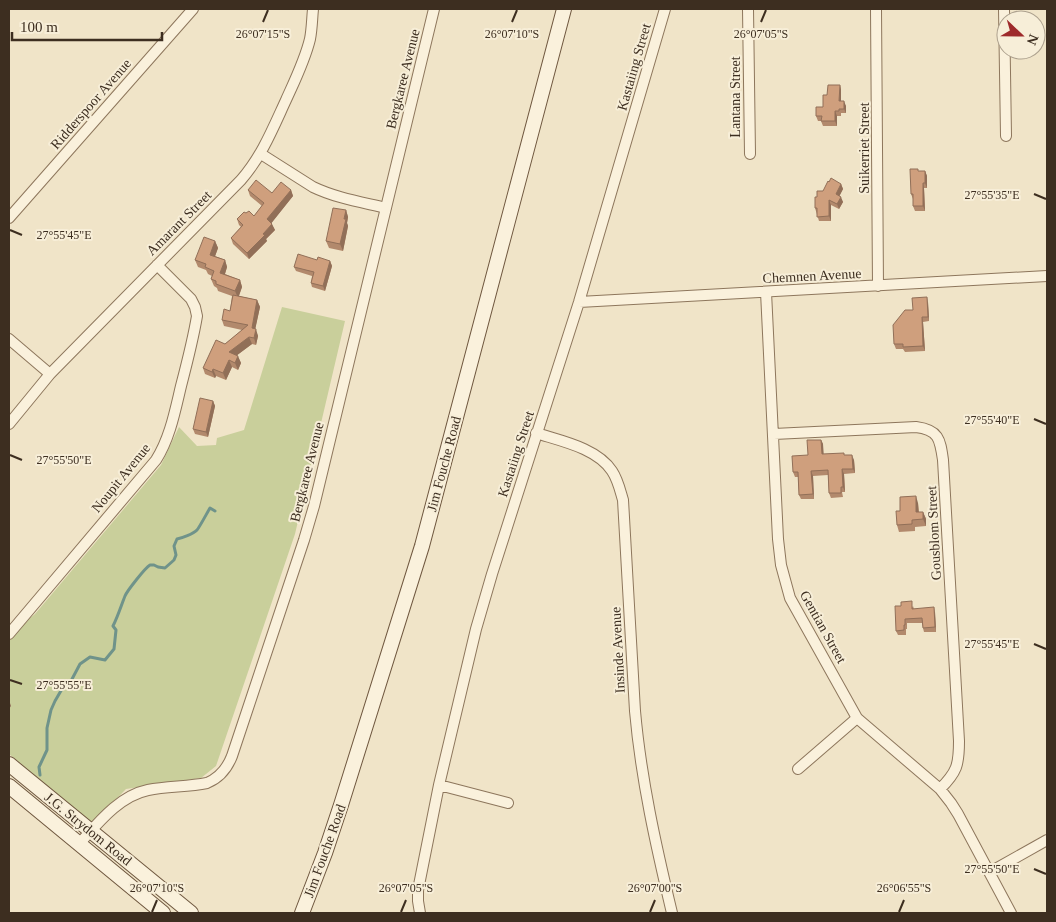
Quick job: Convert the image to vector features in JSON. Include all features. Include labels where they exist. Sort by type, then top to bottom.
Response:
[{"type":"street","name":"Ridderspoor Avenue","points":[[9,218],[193,9]]},
{"type":"street","name":"Amarant Street","points":[[9,424],[50,374],[241,180],[261,154],[304,57],[310,38],[313,9]]},
{"type":"street","name":"Bergkaree Avenue","points":[[79,844],[118,805],[129,797],[142,791],[153,789],[207,783],[223,772],[230,762],[314,506],[434,9]]},
{"type":"street","name":"Jim Fouche Road","points":[[302,913],[341,805],[422,546],[564,9]]},
{"type":"street","name":"Kastaiing Street","points":[[420,913],[418,890],[439,785],[482,608],[579,302],[665,9]]},
{"type":"street","name":"Lantana Street","points":[[748,9],[750,154]]},
{"type":"street","name":"Suikerriet Street","points":[[876,9],[878,286]]},
{"type":"street","points":[[1004,9],[1006,136]]},
{"type":"street","points":[[261,154],[321,191],[386,208]]},
{"type":"street","name":"Noupit Avenue","points":[[9,634],[156,460],[166,440],[197,316],[195,307],[190,299],[156,265]]},
{"type":"street","name":"Chemnen Avenue","points":[[579,302],[1047,276]]},
{"type":"street","name":"Gentian Street","points":[[766,292],[778,539],[790,598],[858,718],[940,789],[951,803],[1011,913]]},
{"type":"street","points":[[9,339],[50,374]]},
{"type":"street","name":"Gousblom Street","points":[[774,434],[916,427],[932,430],[941,443],[959,760],[953,775],[940,789]]},
{"type":"street","name":"Insinde Avenue","points":[[536,433],[583,449],[605,462],[612,471],[623,500],[638,744],[658,852],[672,913]]},
{"type":"street","points":[[798,769],[858,718]]},
{"type":"street","name":"J.G. Strydom Road","points":[[9,764],[191,913]]},
{"type":"street","points":[[439,785],[508,803]]},
{"type":"street","name":"J.G. Strydom Road","points":[[9,786],[163,913]]},
{"type":"street","points":[[990,872],[1047,840]]},
{"type":"green space","points":[[282,307],[345,321],[295,534],[216,766],[201,778],[126,789],[92,824],[9,754],[9,636],[35,614],[161,465],[179,427],[197,446],[216,445],[217,438],[244,430]]},
{"type":"building","points":[[828,85],[840,85],[839,101],[844,101],[844,109],[835,111],[835,121],[821,121],[822,116],[816,116],[816,107],[823,107],[823,95],[827,95]]},
{"type":"building","points":[[910,169],[925,171],[923,206],[913,206]]},
{"type":"building","points":[[831,178],[841,184],[836,194],[841,197],[837,204],[829,200],[829,216],[817,217],[815,197],[817,197],[817,191],[823,191]]},
{"type":"building","points":[[256,180],[272,193],[281,182],[291,190],[267,219],[272,224],[263,234],[265,235],[247,253],[231,238],[243,225],[237,219],[244,212],[249,211],[254,216],[264,203],[248,190]]},
{"type":"building","points":[[333,208],[346,210],[344,219],[346,219],[340,244],[326,241]]},
{"type":"building","points":[[204,237],[215,241],[210,255],[225,260],[220,273],[240,280],[235,291],[216,284],[216,281],[211,279],[214,271],[205,267],[206,264],[195,260]]},
{"type":"building","points":[[298,254],[317,260],[318,257],[330,261],[323,286],[311,283],[314,272],[294,267]]},
{"type":"building","points":[[233,295],[257,300],[252,328],[256,329],[254,338],[249,337],[229,352],[238,356],[235,363],[229,360],[223,373],[213,369],[212,372],[203,368],[216,340],[225,344],[248,325],[222,320],[224,309],[230,311]]},
{"type":"building","points":[[927,297],[928,317],[922,317],[923,346],[903,347],[903,344],[894,344],[893,325],[905,310],[913,310],[912,298]]},
{"type":"building","points":[[200,398],[213,401],[206,432],[193,429]]},
{"type":"building","points":[[807,440],[821,440],[822,454],[844,453],[844,455],[852,455],[853,469],[842,469],[843,487],[841,487],[841,493],[829,493],[828,470],[811,471],[813,494],[799,495],[798,472],[793,472],[792,456],[808,455]]},
{"type":"building","points":[[916,496],[916,512],[923,512],[923,519],[912,520],[912,524],[897,525],[896,511],[900,511],[900,497]]},
{"type":"building","points":[[912,601],[912,609],[934,607],[935,627],[923,628],[922,618],[905,619],[904,630],[896,631],[895,606],[901,606],[901,602]]},
{"type":"waterway","points":[[40,775],[39,767],[47,750],[47,728],[51,710],[62,689],[71,681],[80,664],[90,657],[105,660],[114,649],[116,630],[113,626],[125,596],[140,575],[150,565],[165,568],[174,560],[176,555],[174,546],[177,539],[197,530],[210,508],[215,511]]}]
